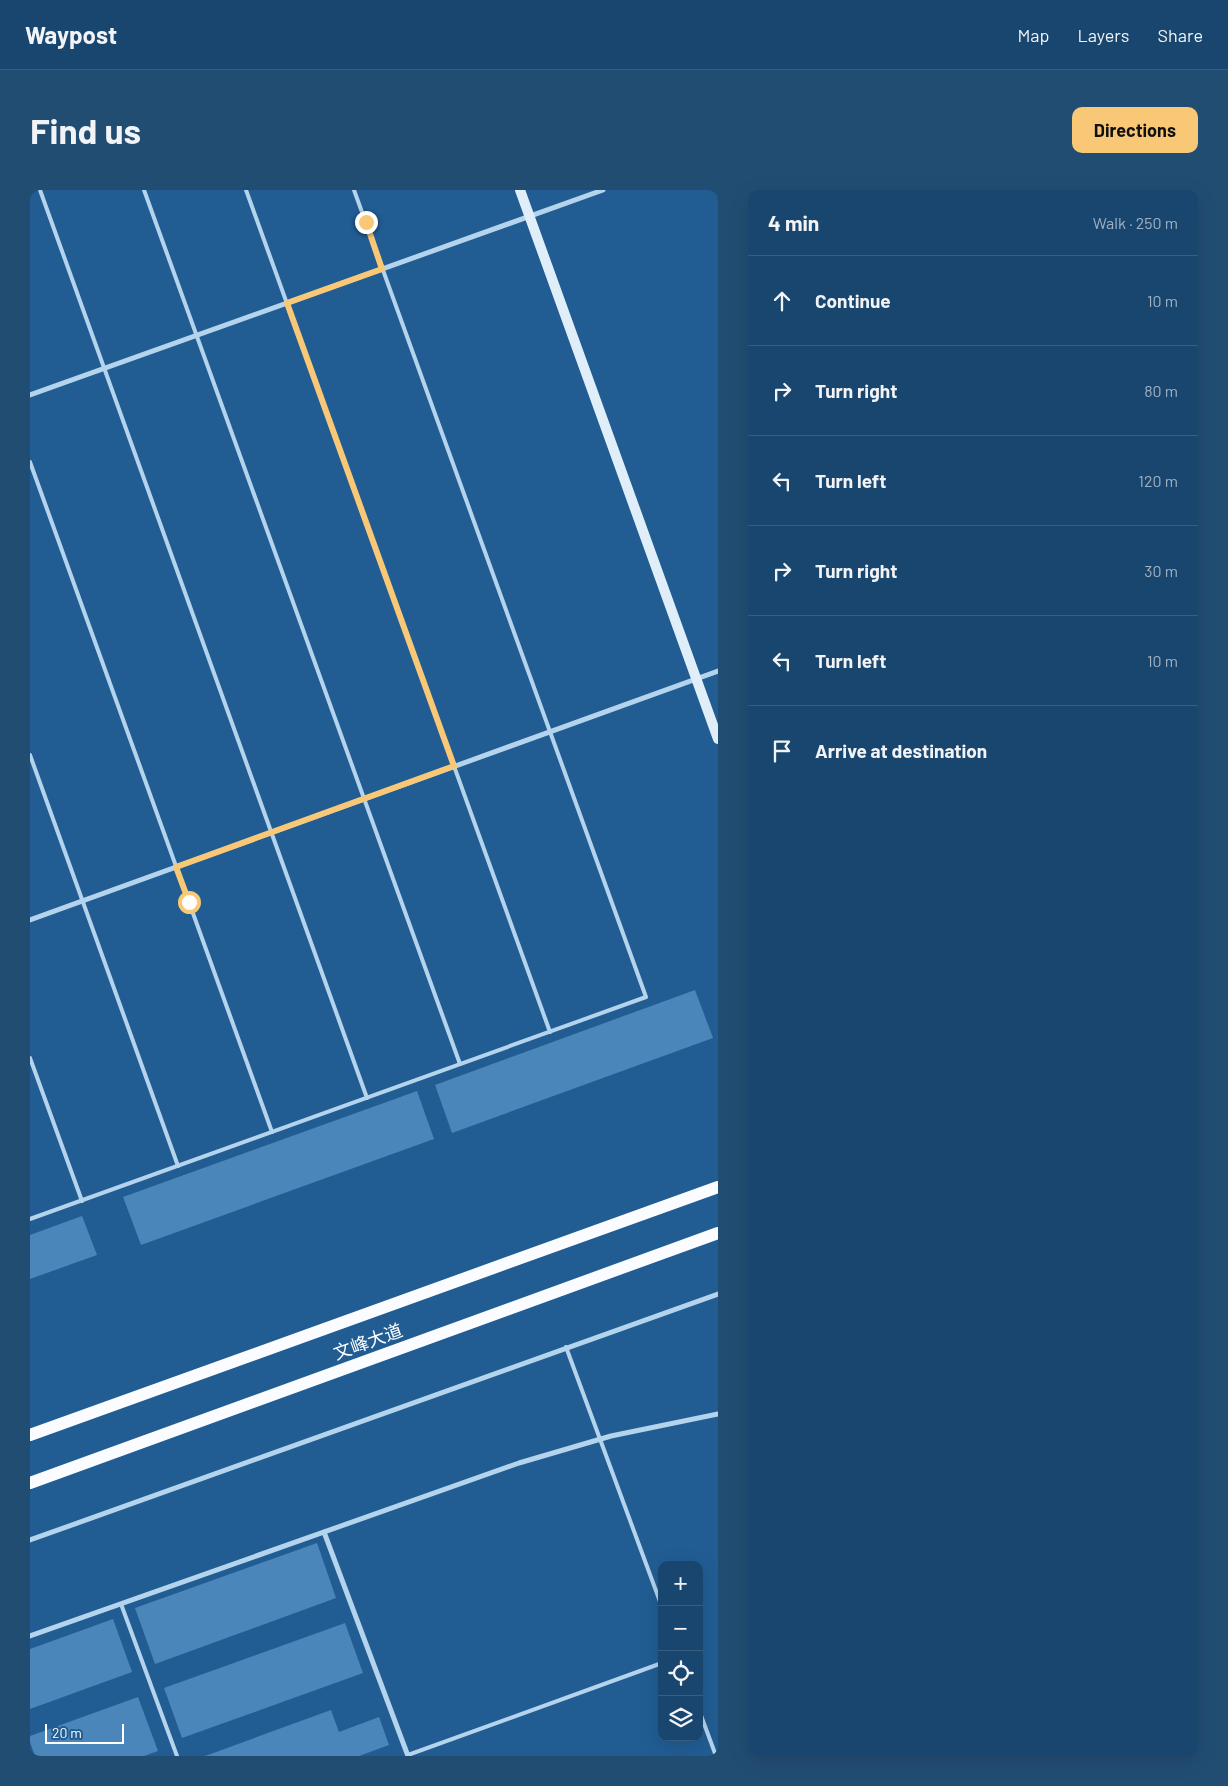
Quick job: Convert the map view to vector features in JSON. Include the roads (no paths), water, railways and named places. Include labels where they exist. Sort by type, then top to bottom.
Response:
[{"type":"main road","name":"文峰大道","points":[[30,1435],[718,1187]]},
{"type":"main road","name":"文峰大道","points":[[30,1483],[718,1233]]},
{"type":"street","points":[[520,190],[718,739]]},
{"type":"street","points":[[30,395],[603,190]]},
{"type":"street","points":[[30,920],[718,671]]},
{"type":"street","points":[[30,1540],[718,1294]]},
{"type":"street","points":[[30,1636],[519,1463],[600,1439],[718,1414]]},
{"type":"street","points":[[324,1532],[408,1756]]},
{"type":"lane","points":[[40,190],[367,1098]]},
{"type":"lane","points":[[144,190],[460,1064]]},
{"type":"lane","points":[[246,190],[550,1032]]},
{"type":"lane","points":[[30,1219],[646,997],[354,190]]},
{"type":"lane","points":[[30,462],[272,1132]]},
{"type":"lane","points":[[30,755],[178,1166]]},
{"type":"lane","points":[[30,1058],[82,1201]]},
{"type":"lane","points":[[566,1347],[662,1606]]},
{"type":"lane","points":[[121,1604],[177,1756]]},
{"type":"lane","points":[[408,1756],[658,1664]]},
{"type":"lane","points":[[703,1721],[716,1756]]}]
